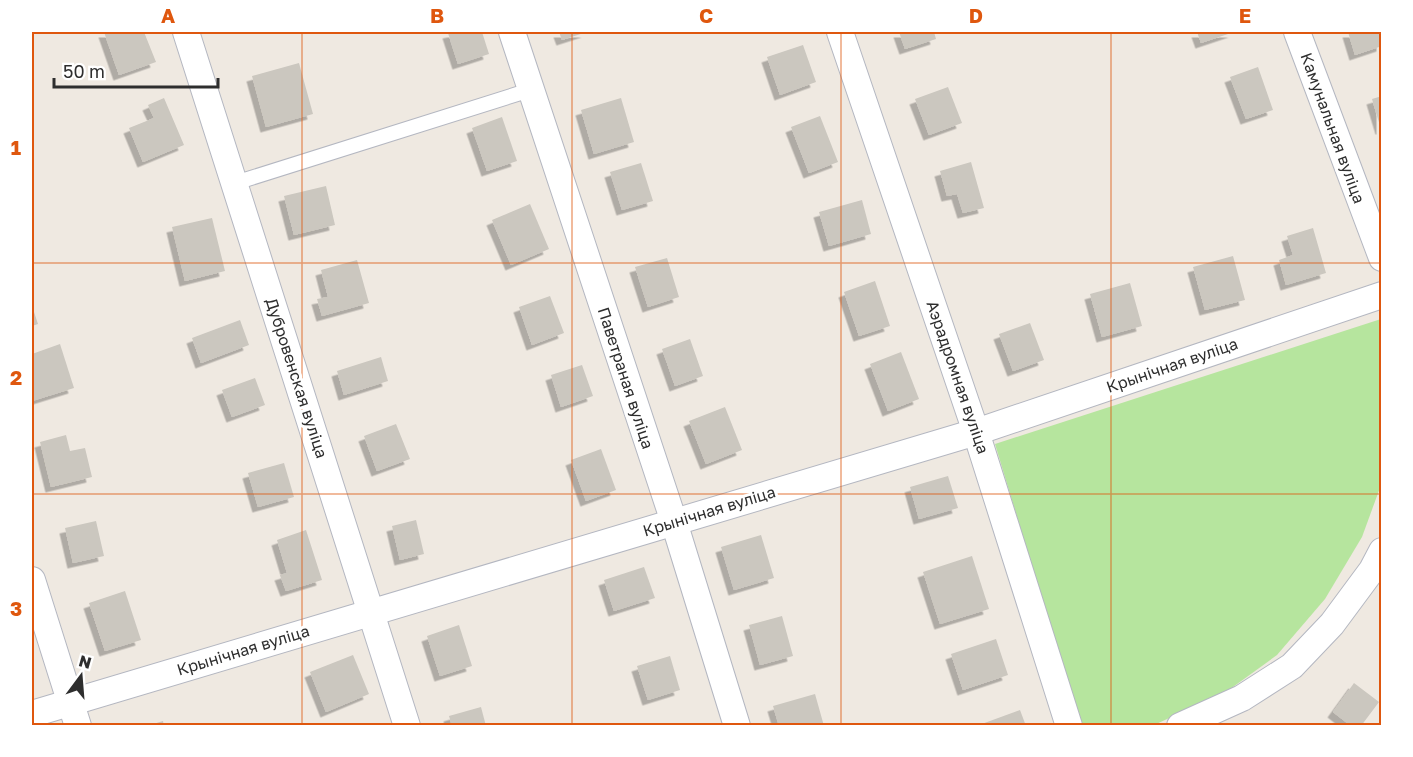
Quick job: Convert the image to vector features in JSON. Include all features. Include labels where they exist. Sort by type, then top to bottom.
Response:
[{"type":"street","name":"Дубровенская вуліца","points":[[186,32],[407,726]]},
{"type":"street","name":"Паветраная вуліца","points":[[512,32],[674,522],[737,726]]},
{"type":"street","name":"Аэрадромная вуліца","points":[[840,32],[976,432],[1069,726]]},
{"type":"street","name":"Камунальная вуліца","points":[[1297,32],[1382,258]]},
{"type":"street","name":"Крынічная вуліца","points":[[32,714],[74,714],[372,611],[976,432],[1382,295]]},
{"type":"street","points":[[1180,726],[1242,698],[1292,666],[1332,624],[1372,570],[1382,551]]},
{"type":"street","points":[[32,580],[74,714]]},
{"type":"lane","points":[[235,183],[530,90]]},
{"type":"green space","points":[[1381,319],[1381,485],[1362,537],[1325,599],[1277,655],[1226,692],[1154,725],[1080,725],[995,444]]},
{"type":"building","points":[[104,32],[144,32],[156,62],[119,75]]},
{"type":"building","points":[[482,32],[489,54],[458,64],[448,33]]},
{"type":"building","points":[[559,32],[587,32],[562,40]]},
{"type":"building","points":[[899,32],[934,32],[936,39],[905,49]]},
{"type":"building","points":[[1197,32],[1234,32],[1201,43]]},
{"type":"building","points":[[1348,32],[1382,32],[1382,46],[1355,55]]},
{"type":"building","points":[[803,45],[816,82],[780,95],[767,57]]},
{"type":"building","points":[[299,63],[313,114],[266,127],[252,76]]},
{"type":"building","points":[[1258,67],[1273,110],[1246,119],[1230,77]]},
{"type":"building","points":[[948,87],[962,123],[929,135],[915,99]]},
{"type":"building","points":[[1382,96],[1382,129],[1381,129],[1372,99]]},
{"type":"building","points":[[164,98],[184,145],[143,162],[129,128],[154,118],[148,105]]},
{"type":"building","points":[[621,98],[634,142],[594,154],[581,110]]},
{"type":"building","points":[[820,116],[838,162],[809,173],[791,127]]},
{"type":"building","points":[[502,117],[517,161],[487,171],[472,128]]},
{"type":"building","points":[[971,162],[984,208],[963,213],[957,194],[947,196],[940,171]]},
{"type":"building","points":[[641,163],[653,201],[622,210],[610,172]]},
{"type":"building","points":[[326,186],[335,225],[294,235],[284,196]]},
{"type":"building","points":[[862,200],[871,234],[829,246],[819,212]]},
{"type":"building","points":[[530,204],[549,249],[511,265],[492,220]]},
{"type":"building","points":[[212,218],[225,271],[185,281],[172,227]]},
{"type":"building","points":[[1313,228],[1326,273],[1286,285],[1279,260],[1293,255],[1287,236]]},
{"type":"building","points":[[1233,256],[1245,300],[1205,310],[1193,267]]},
{"type":"building","points":[[667,258],[679,297],[648,307],[635,267]]},
{"type":"building","points":[[357,260],[369,303],[322,316],[317,299],[328,297],[321,270]]},
{"type":"building","points":[[875,281],[890,326],[859,336],[844,292]]},
{"type":"building","points":[[1130,283],[1142,326],[1102,337],[1090,294]]},
{"type":"building","points":[[550,296],[564,333],[532,345],[519,307]]},
{"type":"building","points":[[32,306],[38,324],[32,326]]},
{"type":"building","points":[[240,320],[249,345],[201,363],[192,338]]},
{"type":"building","points":[[1030,323],[1044,360],[1013,371],[999,334]]},
{"type":"building","points":[[690,339],[703,376],[675,386],[662,349]]},
{"type":"building","points":[[60,344],[74,388],[32,401],[32,354]]},
{"type":"building","points":[[901,352],[919,399],[888,411],[870,364]]},
{"type":"building","points":[[381,357],[388,381],[344,395],[337,371]]},
{"type":"building","points":[[582,365],[593,396],[561,407],[551,375]]},
{"type":"building","points":[[255,378],[265,405],[232,417],[222,390]]},
{"type":"building","points":[[725,407],[742,450],[706,464],[689,421]]},
{"type":"building","points":[[396,424],[410,459],[377,471],[364,436]]},
{"type":"building","points":[[66,435],[70,451],[85,448],[92,477],[51,487],[40,442]]},
{"type":"building","points":[[601,449],[616,490],[586,501],[571,460]]},
{"type":"building","points":[[284,463],[294,497],[258,507],[248,473]]},
{"type":"building","points":[[948,476],[958,508],[919,519],[910,487]]},
{"type":"building","points":[[416,520],[424,554],[400,560],[392,526]]},
{"type":"building","points":[[96,521],[104,556],[73,563],[65,528]]},
{"type":"building","points":[[306,530],[322,580],[286,591],[280,575],[287,573],[277,540]]},
{"type":"building","points":[[761,535],[774,578],[734,590],[721,547]]},
{"type":"building","points":[[972,556],[989,609],[940,624],[923,572]]},
{"type":"building","points":[[644,567],[655,598],[614,611],[604,580]]},
{"type":"building","points":[[125,591],[141,640],[105,651],[89,603]]},
{"type":"building","points":[[782,616],[793,656],[760,665],[749,625]]},
{"type":"building","points":[[459,625],[472,666],[440,676],[427,636]]},
{"type":"building","points":[[996,639],[1008,675],[963,690],[951,654]]},
{"type":"building","points":[[353,655],[369,694],[326,712],[310,672]]},
{"type":"building","points":[[670,656],[680,690],[648,700],[637,666]]},
{"type":"building","points":[[1354,683],[1379,702],[1361,726],[1351,726],[1333,712]]},
{"type":"building","points":[[815,694],[824,726],[779,726],[773,706]]},
{"type":"building","points":[[481,707],[486,726],[452,726],[449,716]]},
{"type":"building","points":[[1020,710],[1026,726],[979,726],[979,725]]},
{"type":"building","points":[[163,721],[164,726],[150,726],[150,725]]}]
